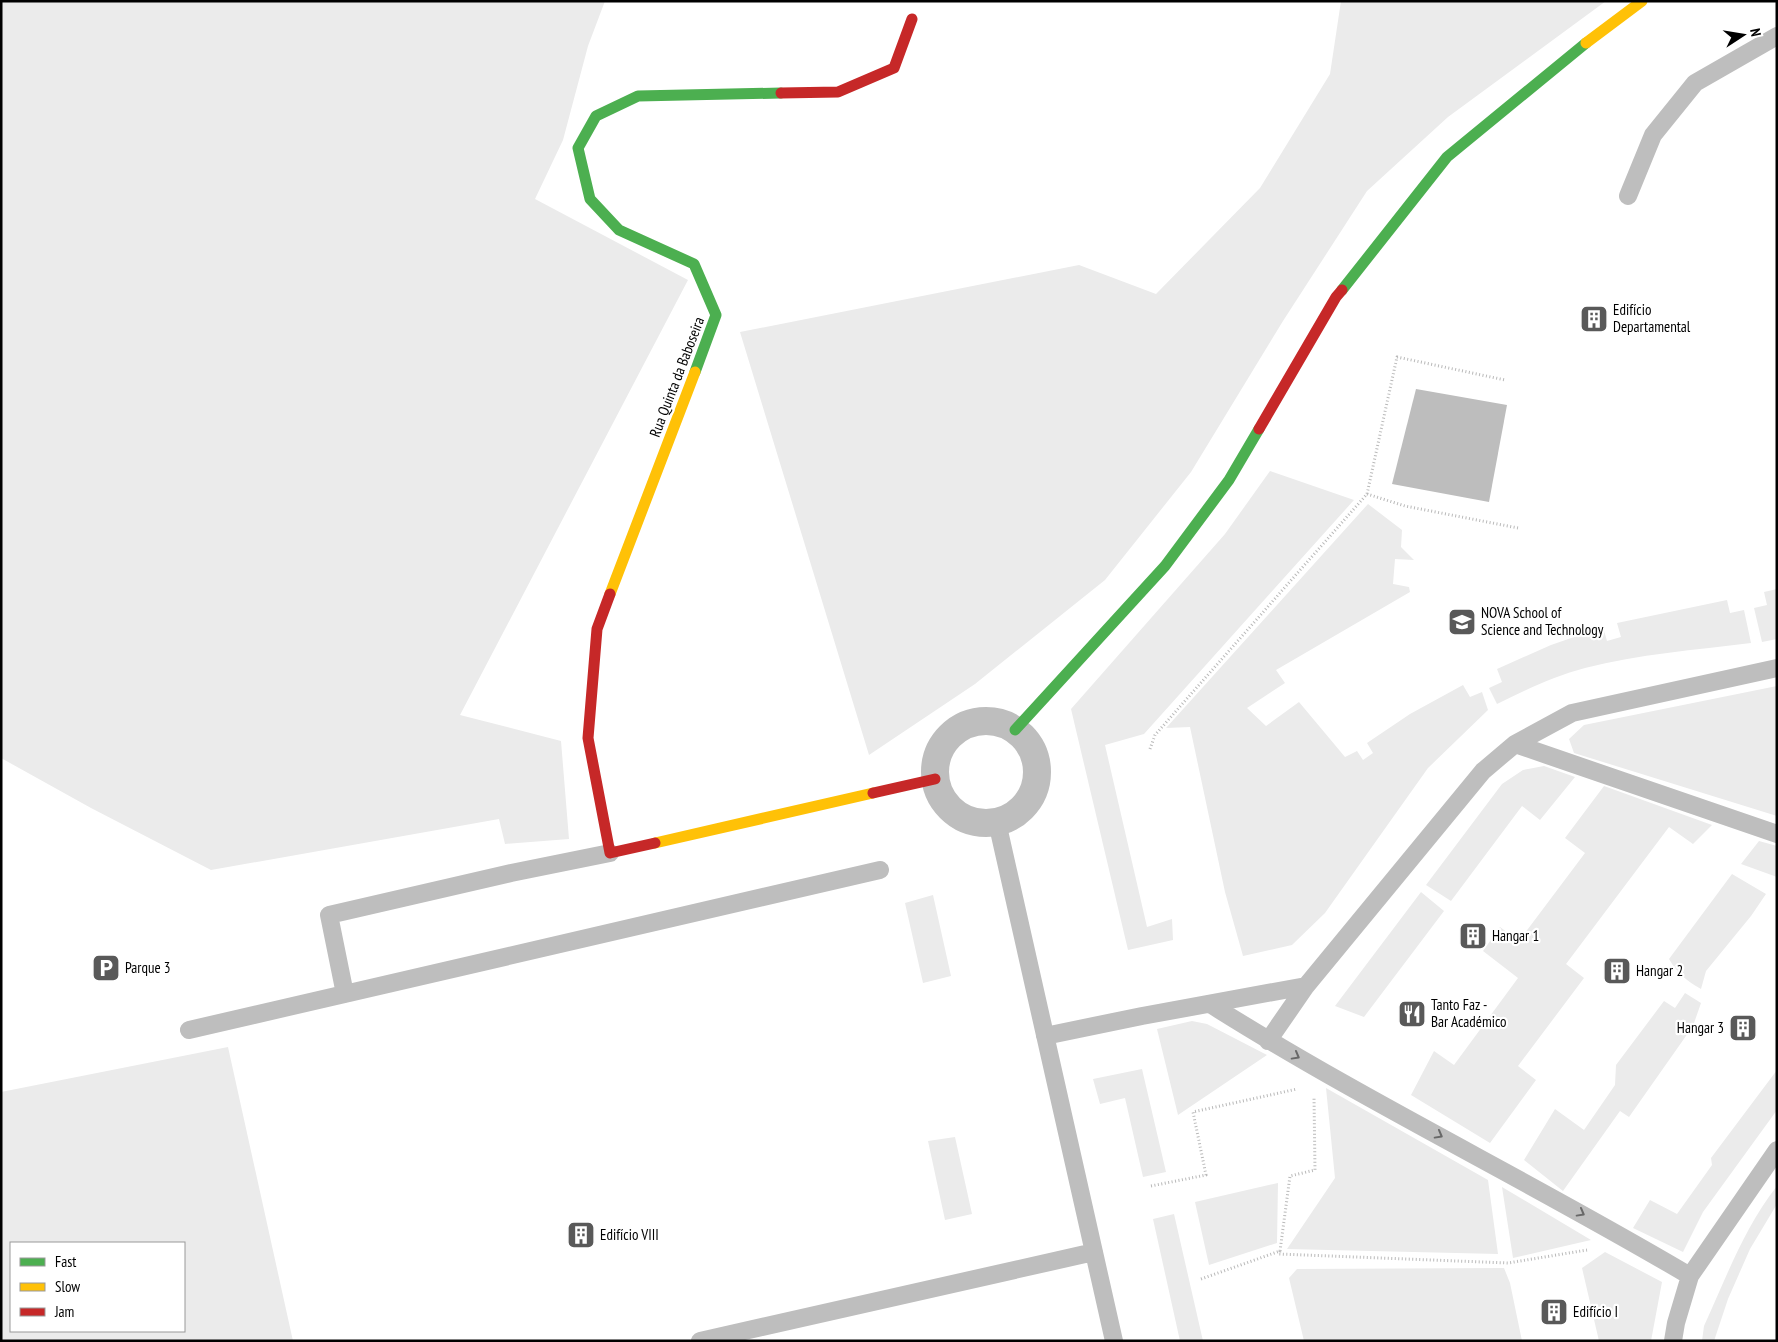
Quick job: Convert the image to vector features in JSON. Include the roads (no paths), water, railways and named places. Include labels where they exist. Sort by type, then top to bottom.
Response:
[{"type":"street","points":[[1015,730],[1170,558],[1228,480],[1336,297],[1448,157],[1558,64],[1642,1]]},
{"type":"street","name":"Rua Quinta da Baboseira","points":[[610,853],[588,738],[597,629],[716,315],[694,264],[619,230],[590,198],[578,148],[596,116],[638,96],[838,92],[894,68],[912,18]]},
{"type":"street","points":[[982,720],[999,722],[1015,730],[1028,744],[1036,762],[1036,782],[1028,800],[1015,814],[997,822],[980,823],[964,818],[950,809],[941,795],[935,779],[936,763],[941,747],[952,734],[966,724],[982,720]]},
{"type":"street","points":[[610,853],[935,779]]},
{"type":"lane","points":[[1628,196],[1653,134],[1695,83],[1777,36]]},
{"type":"lane","points":[[1268,1041],[1306,986],[1483,770],[1515,744],[1572,713],[1777,668]]},
{"type":"lane","points":[[1515,744],[1777,834]]},
{"type":"lane","points":[[997,822],[1114,1341]]},
{"type":"lane","points":[[345,994],[329,915],[511,873],[610,853]]},
{"type":"lane","points":[[189,1030],[880,870]]},
{"type":"lane","points":[[1045,1036],[1306,986]]},
{"type":"lane","points":[[1210,1004],[1268,1041],[1609,1228],[1690,1276]]},
{"type":"lane","points":[[1673,1341],[1676,1322],[1690,1276],[1777,1150]]},
{"type":"lane","points":[[700,1341],[1094,1252]]},
{"type":"place","name":"Edifício Departamental","points":[[1594,319]]},
{"type":"place","name":"NOVA School of Science and Technology","points":[[1462,622]]},
{"type":"place","name":"Hangar 1","points":[[1473,936]]},
{"type":"place","name":"Parque 3","points":[[106,968]]},
{"type":"place","name":"Hangar 2","points":[[1617,971]]},
{"type":"place","name":"Tanto Faz - Bar Académico","points":[[1412,1014]]},
{"type":"place","name":"Hangar 3","points":[[1743,1028]]},
{"type":"place","name":"Edifício VIII","points":[[581,1235]]},
{"type":"place","name":"Edifício I","points":[[1554,1312]]}]
